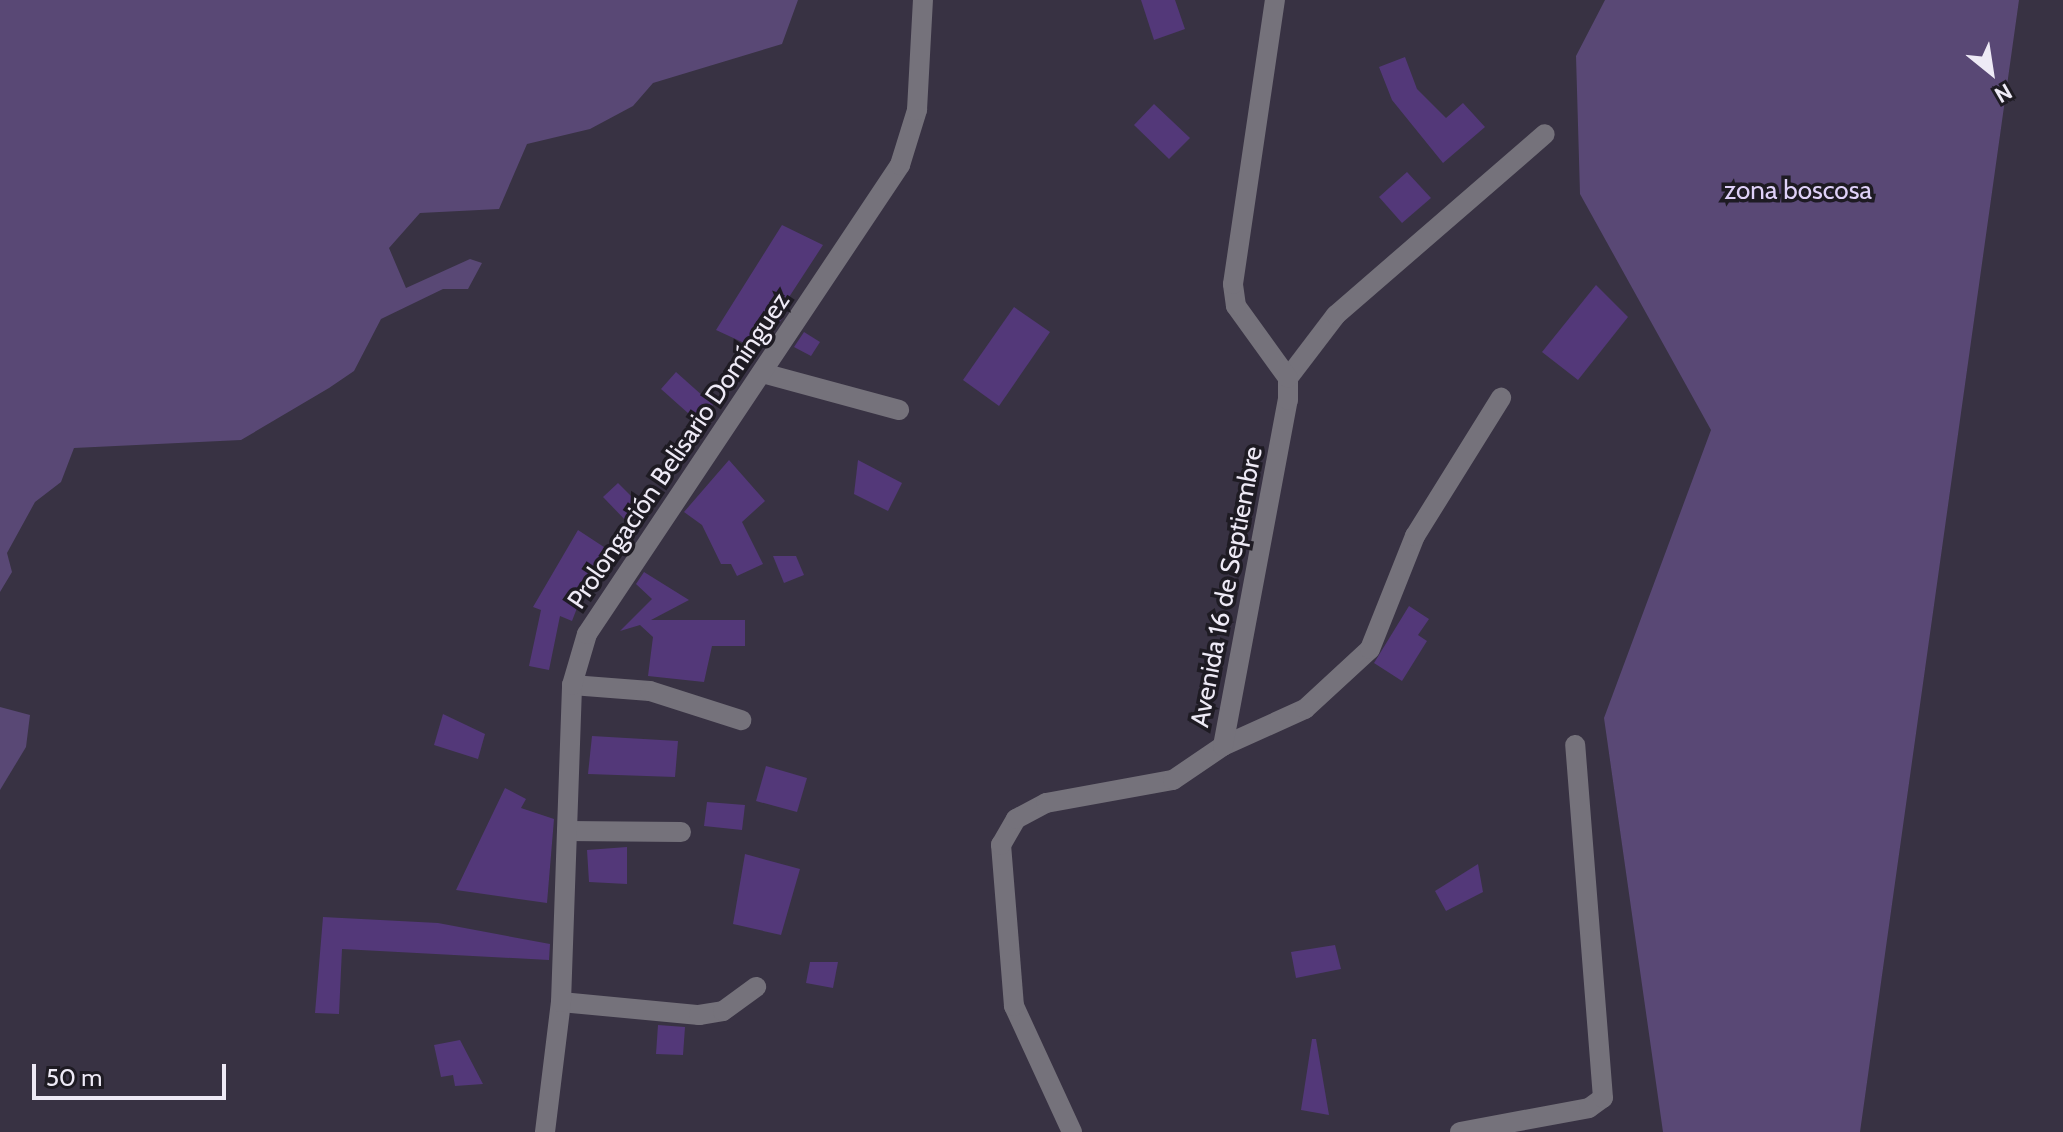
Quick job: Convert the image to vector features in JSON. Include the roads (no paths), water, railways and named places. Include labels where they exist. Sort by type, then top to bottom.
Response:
[{"type":"street","name":"Prolongación Belisario Domínguez","points":[[545,1132],[561,1002],[572,685],[607,597],[881,200],[917,110],[923,0]]},
{"type":"street","points":[[1275,0],[1233,284],[1236,306],[1288,378],[1336,315],[1545,134]]},
{"type":"street","points":[[762,373],[899,410]]},
{"type":"street","name":"Avenida 16 de Septiembre","points":[[1072,1132],[1014,1006],[1001,845],[1016,819],[1046,803],[1173,780],[1223,746],[1288,378]]},
{"type":"street","points":[[1223,746],[1305,709],[1370,649],[1415,536],[1501,398]]},
{"type":"street","points":[[572,685],[650,691],[741,720]]},
{"type":"street","points":[[1460,1132],[1589,1108],[1603,1098],[1575,745]]},
{"type":"street","points":[[567,831],[681,832]]},
{"type":"street","points":[[561,1002],[699,1015],[723,1011],[756,987]]},
{"type":"park label","name":"zona boscosa","points":[[1798,191]]}]
